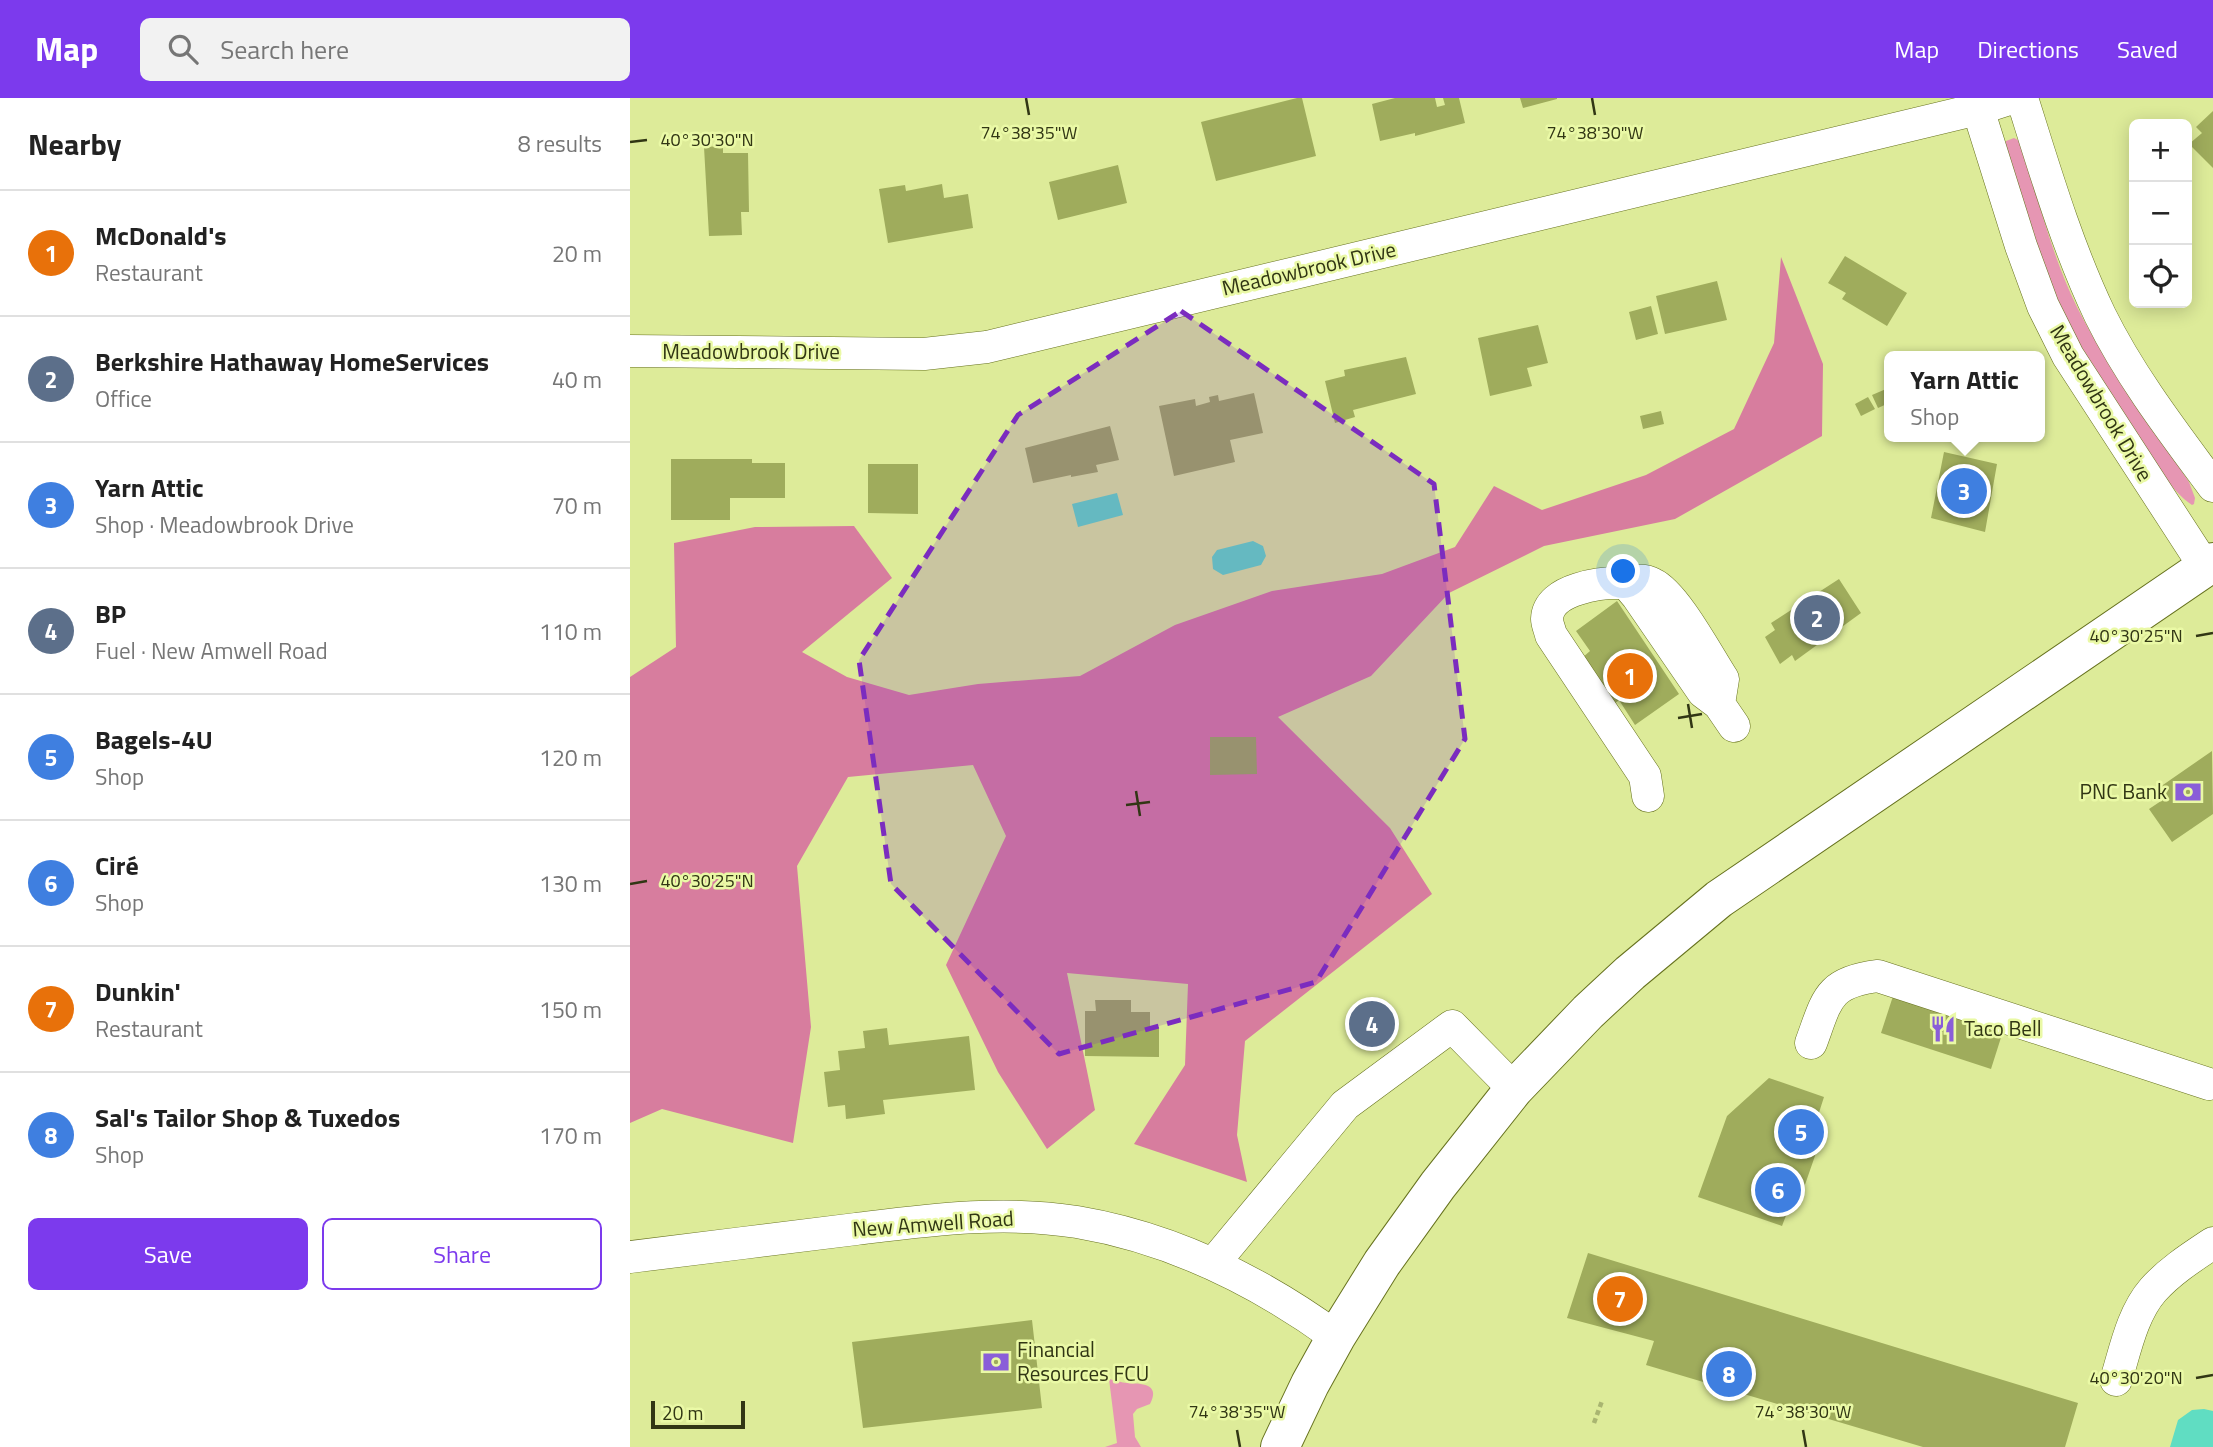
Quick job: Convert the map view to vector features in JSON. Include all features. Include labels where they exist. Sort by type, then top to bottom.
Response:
[{"type":"main road","points":[[1280,1447],[1336,1337],[1382,1263],[1438,1185],[1514,1089],[1588,1012],[1719,899],[2209,565]]},
{"type":"street","name":"Meadowbrook Drive","points":[[630,351],[924,354],[987,346],[1978,109],[2012,98]]},
{"type":"street","name":"Meadowbrook Drive","points":[[2022,98],[2064,226],[2101,317],[2138,380],[2213,486]]},
{"type":"street","name":"Meadowbrook Drive","points":[[1978,109],[2039,294],[2068,356],[2209,565]]},
{"type":"street","points":[[1648,796],[1645,776],[1551,635],[1547,618],[1552,604],[1572,591],[1607,582],[1626,583],[1703,692],[1726,715]]},
{"type":"street","points":[[1811,1043],[1832,992],[1860,978],[1878,976],[2209,1084]]},
{"type":"street","points":[[1213,1264],[1345,1105],[1452,1026],[1514,1089]]},
{"type":"street","name":"New Amwell Road","points":[[630,1257],[925,1221],[1003,1216],[1077,1222],[1141,1236],[1247,1279],[1336,1337]]},
{"type":"street","points":[[2116,1380],[2136,1320],[2152,1292],[2173,1271],[2213,1242]]},
{"type":"path","points":[[1594,1423],[1602,1401]]},
{"type":"highlighted area","points":[[1181,311],[1434,484],[1465,739],[1316,982],[1059,1054],[891,884],[859,660],[1018,415]]},
{"type":"shaded area","points":[[2014,138],[2020,141],[2052,246],[2077,307],[2116,374],[2189,482],[2195,498],[2192,505],[2177,492],[2159,468],[2104,386],[2069,326],[2041,260],[2004,145],[2006,141]]},
{"type":"shaded area","points":[[1781,257],[1823,364],[1822,436],[1675,519],[1544,546],[1449,593],[1371,676],[1278,717],[1390,828],[1432,894],[1245,1041],[1237,1135],[1247,1182],[1134,1144],[1185,1065],[1188,984],[1067,973],[1095,1110],[1047,1149],[998,1072],[946,965],[1006,836],[973,765],[848,777],[797,866],[811,1027],[793,1143],[662,1109],[630,1123],[630,677],[676,647],[674,543],[755,527],[854,526],[892,578],[802,652],[847,677],[909,695],[978,684],[1080,676],[1175,625],[1272,591],[1382,574],[1455,547],[1494,486],[1542,510],[1646,475],[1734,429],[1774,343]]},
{"type":"shaded area","points":[[1109,1379],[1144,1385],[1152,1390],[1150,1404],[1137,1409],[1133,1414],[1135,1437],[1141,1447],[1105,1447],[1117,1443]]},
{"type":"water","points":[[1117,493],[1123,515],[1078,527],[1072,504]]},
{"type":"water","points":[[1253,541],[1263,546],[1266,556],[1261,565],[1223,575],[1213,569],[1212,557],[1217,550]]},
{"type":"water","points":[[2192,1410],[2213,1411],[2213,1447],[2170,1447],[2178,1420]]},
{"type":"building","points":[[1302,98],[1316,156],[1216,181],[1201,122]]},
{"type":"building","points":[[1395,98],[1435,98],[1437,107],[1445,105],[1443,98],[1459,98],[1465,123],[1415,136],[1415,133],[1380,141],[1372,104]]},
{"type":"building","points":[[1520,98],[1557,98],[1557,99],[1523,108]]},
{"type":"building","points":[[2213,111],[2213,168],[2192,147],[2192,141],[2202,133],[2196,127]]},
{"type":"building","points":[[723,146],[723,153],[748,153],[749,212],[741,212],[742,235],[709,236],[704,147]]},
{"type":"building","points":[[1118,165],[1127,203],[1058,220],[1049,182]]},
{"type":"building","points":[[942,184],[944,198],[968,194],[973,228],[888,243],[879,189],[905,185],[906,191]]},
{"type":"building","points":[[1845,256],[1907,293],[1887,326],[1842,299],[1846,293],[1828,283]]},
{"type":"building","points":[[1717,281],[1727,320],[1665,334],[1656,296]]},
{"type":"building","points":[[1651,306],[1658,334],[1636,340],[1629,312]]},
{"type":"building","points":[[1538,325],[1548,363],[1527,368],[1532,386],[1490,396],[1478,338]]},
{"type":"building","points":[[1406,357],[1416,394],[1353,410],[1355,417],[1335,423],[1325,381],[1345,376],[1344,370]]},
{"type":"building","points":[[1884,390],[1884,405],[1878,408],[1872,395]]},
{"type":"building","points":[[1254,393],[1263,433],[1230,440],[1235,462],[1174,476],[1159,406],[1195,399],[1196,406],[1210,402],[1209,397],[1218,395],[1219,401]]},
{"type":"building","points":[[1868,397],[1875,409],[1861,416],[1855,404]]},
{"type":"building","points":[[1661,411],[1664,424],[1643,429],[1640,416]]},
{"type":"building","points":[[1110,426],[1119,460],[1096,465],[1098,472],[1033,483],[1025,448]]},
{"type":"building","points":[[1944,452],[1997,464],[1985,532],[1931,518]]},
{"type":"building","points":[[671,459],[752,459],[752,463],[785,463],[785,498],[730,498],[730,520],[671,520]]},
{"type":"building","points":[[868,464],[918,464],[918,514],[868,513]]},
{"type":"building","points":[[1839,579],[1861,613],[1795,661],[1792,655],[1780,664],[1765,637],[1775,630],[1771,623]]},
{"type":"building","points":[[1617,601],[1679,694],[1635,725],[1619,700],[1612,706],[1582,658],[1590,651],[1576,631]]},
{"type":"building","points":[[1210,737],[1256,737],[1257,774],[1210,775]]},
{"type":"building","name":"PNC Bank","points":[[2212,751],[2213,814],[2172,842],[2149,809],[2167,797],[2160,787]]},
{"type":"building","name":"Taco Bell","points":[[1894,993],[2005,1025],[1991,1069],[1881,1033]]},
{"type":"building","points":[[1095,1000],[1131,1000],[1131,1012],[1150,1012],[1150,1027],[1159,1027],[1159,1057],[1085,1056],[1085,1011],[1096,1011]]},
{"type":"building","points":[[887,1028],[889,1045],[969,1036],[975,1090],[883,1100],[885,1114],[846,1119],[845,1105],[828,1107],[824,1072],[840,1070],[838,1051],[865,1048],[863,1031]]},
{"type":"building","points":[[1769,1078],[1824,1097],[1815,1125],[1824,1130],[1800,1199],[1793,1197],[1782,1226],[1698,1197],[1727,1116]]},
{"type":"building","points":[[1588,1253],[2078,1403],[2065,1447],[1923,1447],[1646,1365],[1654,1341],[1567,1318]]},
{"type":"building","points":[[1032,1320],[1042,1408],[863,1428],[852,1342]]},
{"type":"place","name":"Yarn Attic","points":[[1964,491]]},
{"type":"place","name":"Berkshire Hathaway HomeServices","points":[[1817,618]]},
{"type":"place","name":"McDonald's","points":[[1630,676]]},
{"type":"place","name":"PNC Bank","points":[[2188,792]]},
{"type":"place","name":"BP","points":[[1372,1024]]},
{"type":"place","name":"Taco Bell","points":[[1943,1029]]},
{"type":"place","name":"Bagels-4U","points":[[1801,1132]]},
{"type":"place","name":"Ciré","points":[[1778,1190]]},
{"type":"place","name":"Dunkin'","points":[[1620,1299]]},
{"type":"place","name":"Financial Resources FCU","points":[[996,1362]]},
{"type":"place","name":"Sal's Tailor Shop & Tuxedos","points":[[1729,1374]]}]
